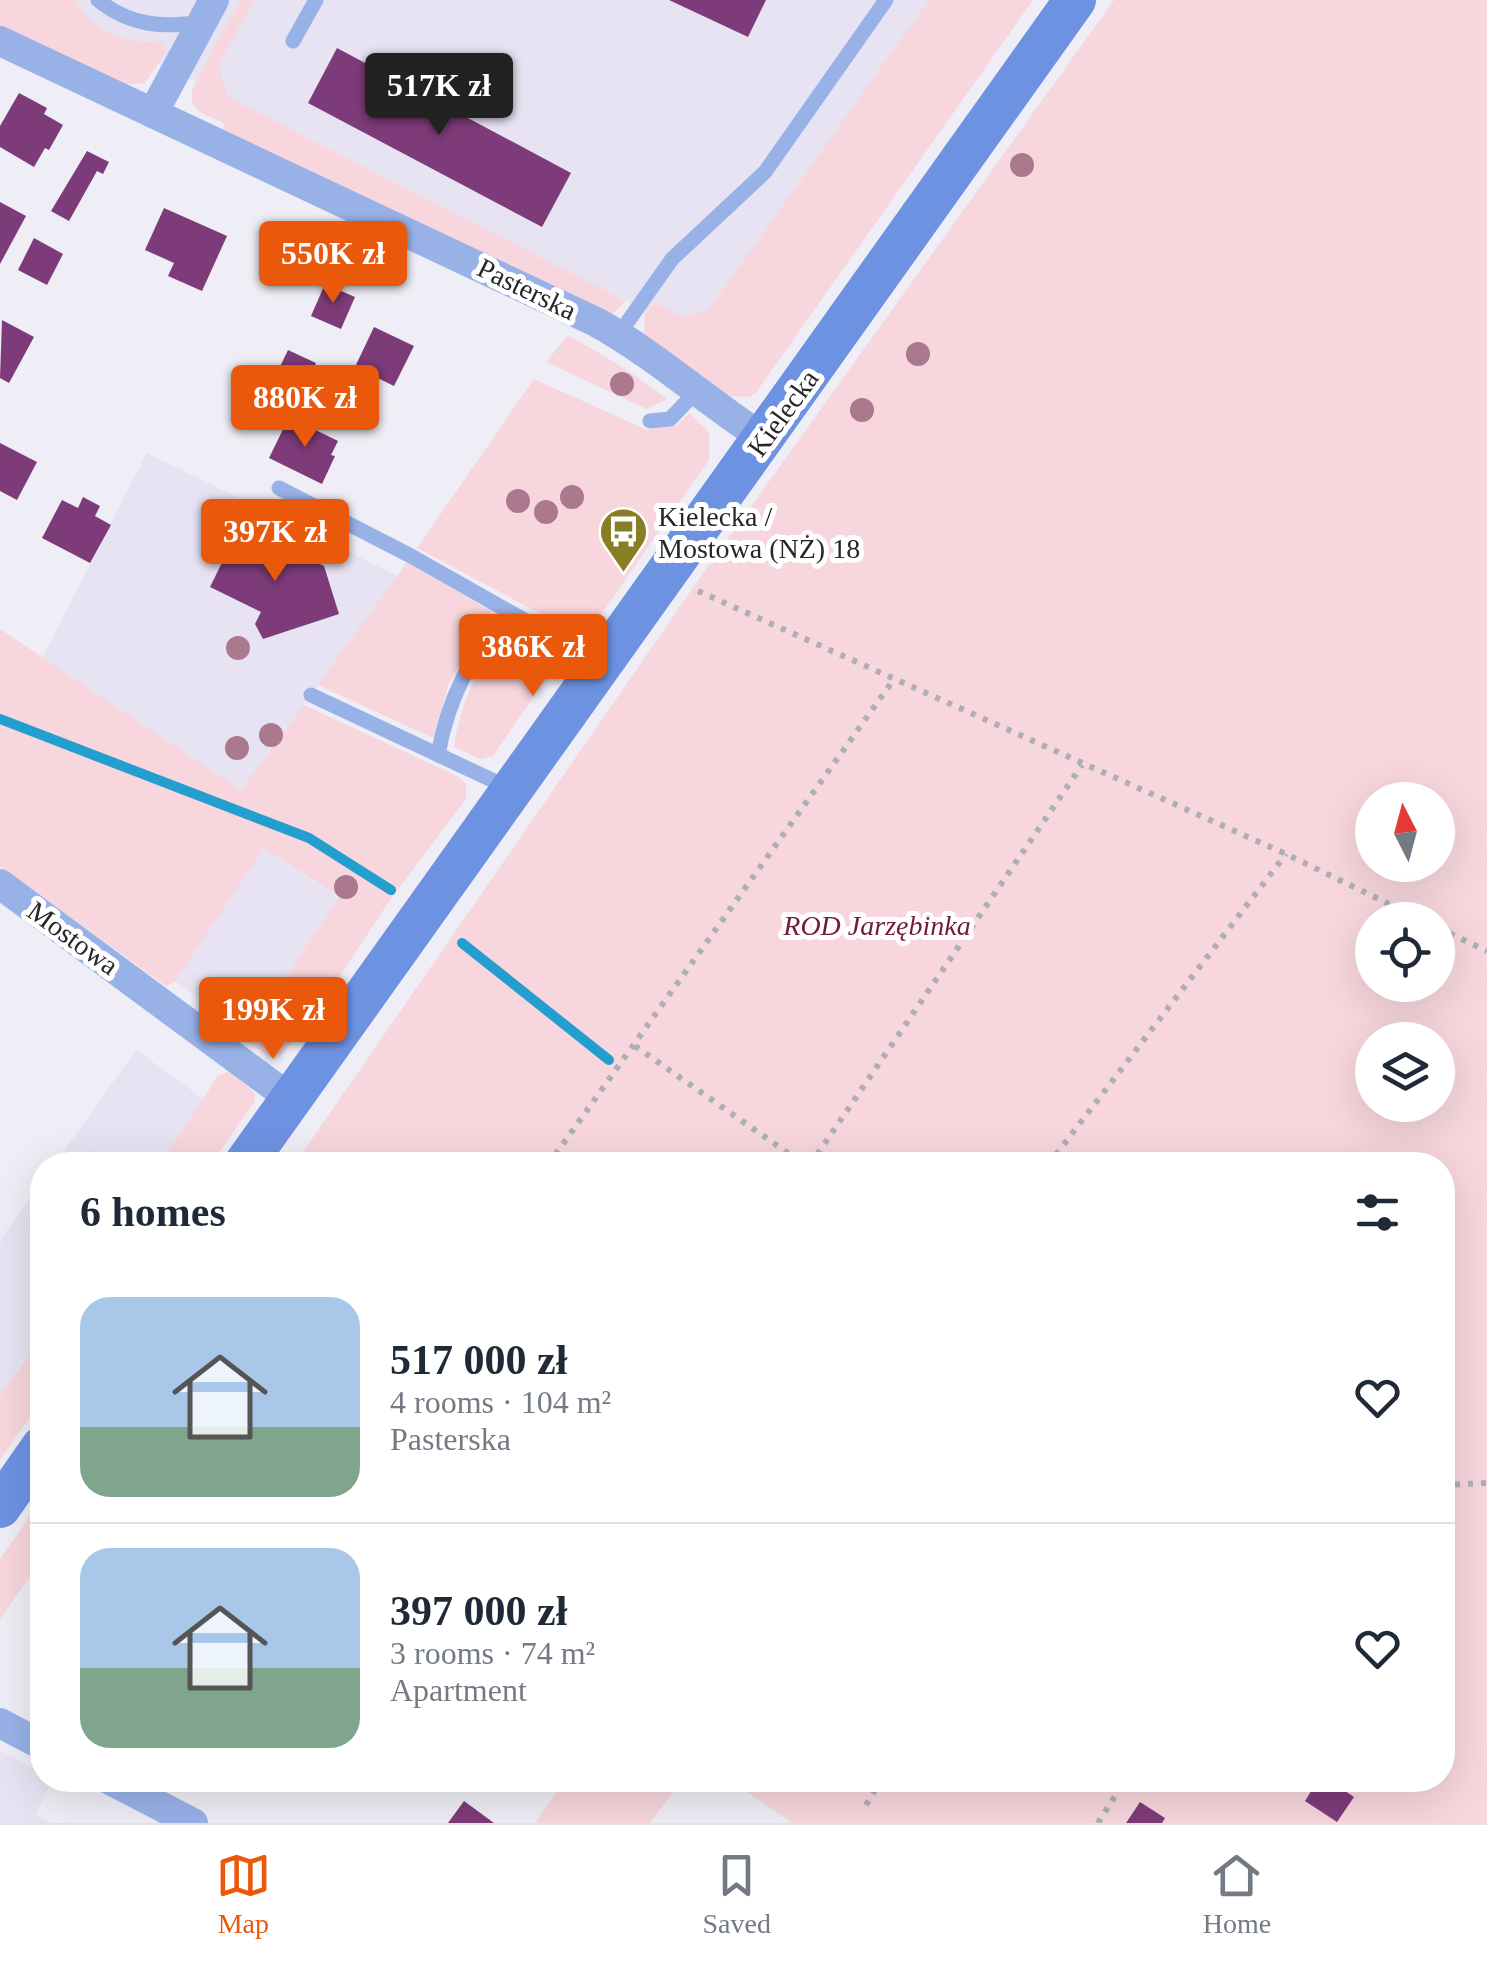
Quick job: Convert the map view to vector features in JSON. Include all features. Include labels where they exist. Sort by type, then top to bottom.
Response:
[{"type":"main road","name":"Kielecka","points":[[253,1152],[1076,0]]},
{"type":"main road","points":[[0,1507],[30,1464]]},
{"type":"street","points":[[153,112],[208,11]]},
{"type":"street","name":"Pasterska","points":[[0,41],[619,334],[765,439]]},
{"type":"street","name":"Mostowa","points":[[0,884],[291,1099]]},
{"type":"street","points":[[0,1724],[30,1739]]},
{"type":"street","points":[[133,1792],[194,1823]]},
{"type":"lane","points":[[98,0],[128,20],[149,24],[172,26],[208,11]]},
{"type":"lane","points":[[293,41],[316,0]]},
{"type":"lane","points":[[619,334],[672,259],[764,172],[886,0]]},
{"type":"lane","points":[[650,421],[670,418],[696,392]]},
{"type":"lane","points":[[278,488],[602,664]]},
{"type":"lane","points":[[438,755],[450,703],[498,624],[511,612]]},
{"type":"lane","points":[[311,695],[512,790]]},
{"type":"path","points":[[664,576],[1385,902]]},
{"type":"path","points":[[558,1152],[894,679]]},
{"type":"path","points":[[816,1152],[1082,765]]},
{"type":"path","points":[[1058,1152],[1286,854]]},
{"type":"path","points":[[1455,936],[1487,951]]},
{"type":"path","points":[[635,1046],[788,1152]]},
{"type":"path","points":[[1455,1484],[1487,1483]]},
{"type":"path","points":[[866,1805],[874,1792]]},
{"type":"path","points":[[1098,1823],[1117,1792]]},
{"type":"shaded area","points":[[22,0],[943,0],[716,320],[681,329],[228,97]]},
{"type":"shaded area","points":[[147,453],[398,576],[242,791],[20,701]]},
{"type":"shaded area","points":[[264,848],[339,898],[250,1032],[175,982]]},
{"type":"shaded area","points":[[136,1050],[205,1100],[169,1152],[63,1152]]},
{"type":"shaded area","points":[[30,1198],[30,1353],[0,1397],[0,1241]]},
{"type":"shaded area","points":[[0,1751],[30,1767],[30,1792],[47,1792],[35,1814],[52,1823],[0,1823]]},
{"type":"green space","points":[[0,0],[75,0],[91,20],[112,34],[136,41],[161,41],[166,51],[145,83],[124,85],[0,27]]},
{"type":"green space","points":[[241,0],[254,0],[218,66],[228,97],[626,301],[609,317],[222,132],[225,123],[199,111],[192,94]]},
{"type":"green space","points":[[929,0],[1033,0],[755,394],[728,396],[644,338],[645,311],[654,302],[682,317],[708,310]]},
{"type":"green space","name":"ROD Jarzębinka","points":[[1114,0],[1487,0],[1487,1823],[792,1823],[747,1792],[1455,1792],[1455,1152],[303,1152],[697,582]]},
{"type":"green space","points":[[568,335],[667,399],[647,409],[546,362]]},
{"type":"green space","points":[[534,379],[647,430],[678,425],[689,413],[709,432],[709,460],[588,633],[573,631],[417,548]]},
{"type":"green space","points":[[407,562],[491,611],[449,682],[433,738],[318,685]]},
{"type":"green space","points":[[0,629],[241,790],[304,705],[459,777],[466,784],[466,799],[390,900],[321,1004],[274,1059],[244,1040],[339,897],[264,848],[175,982],[166,986],[0,866]]},
{"type":"green space","points":[[524,631],[564,652],[493,756],[480,759],[454,747],[461,714],[475,680],[496,650]]},
{"type":"green space","points":[[235,1074],[255,1094],[255,1101],[219,1152],[168,1152],[218,1076]]},
{"type":"green space","points":[[30,1353],[30,1417],[0,1459],[0,1397]]},
{"type":"green space","points":[[30,1516],[30,1576],[0,1619],[0,1559]]},
{"type":"green space","points":[[557,1792],[673,1792],[650,1823],[535,1823]]},
{"type":"building","points":[[669,0],[766,0],[748,37]]},
{"type":"building","points":[[337,48],[571,173],[542,227],[308,103]]},
{"type":"building","points":[[19,93],[47,108],[44,114],[63,125],[34,167],[0,147],[0,126]]},
{"type":"building","points":[[87,151],[109,162],[103,174],[97,171],[69,221],[51,211]]},
{"type":"building","points":[[0,202],[26,216],[0,264]]},
{"type":"building","points":[[164,208],[227,236],[202,291],[168,276],[174,263],[145,250]]},
{"type":"building","points":[[34,238],[63,254],[47,285],[18,270]]},
{"type":"building","points":[[325,284],[355,297],[341,329],[311,316]]},
{"type":"building","points":[[2,320],[34,337],[9,383],[0,378]]},
{"type":"building","points":[[374,327],[414,346],[394,386],[355,367]]},
{"type":"building","points":[[288,350],[316,363],[308,380],[327,388],[311,421],[265,398]]},
{"type":"building","points":[[289,417],[338,441],[322,484],[269,458]]},
{"type":"building","points":[[0,443],[37,462],[17,500],[0,491]]},
{"type":"building","points":[[83,497],[100,506],[95,516],[111,525],[90,563],[42,538],[62,500],[78,508]]},
{"type":"building","points":[[240,526],[324,566],[339,614],[263,639],[255,624],[261,612],[210,587]]},
{"type":"building","points":[[1311,1792],[1347,1792],[1354,1797],[1337,1822],[1305,1801]]},
{"type":"building","points":[[464,1801],[494,1823],[448,1823]]},
{"type":"building","points":[[1140,1802],[1165,1818],[1162,1823],[1126,1823]]},
{"type":"waterway","points":[[0,719],[309,838],[391,890]]},
{"type":"waterway","points":[[462,943],[609,1060]]},
{"type":"place","name":"Kielecka / Mostowa (NŻ) 18","points":[[623,574]]}]
